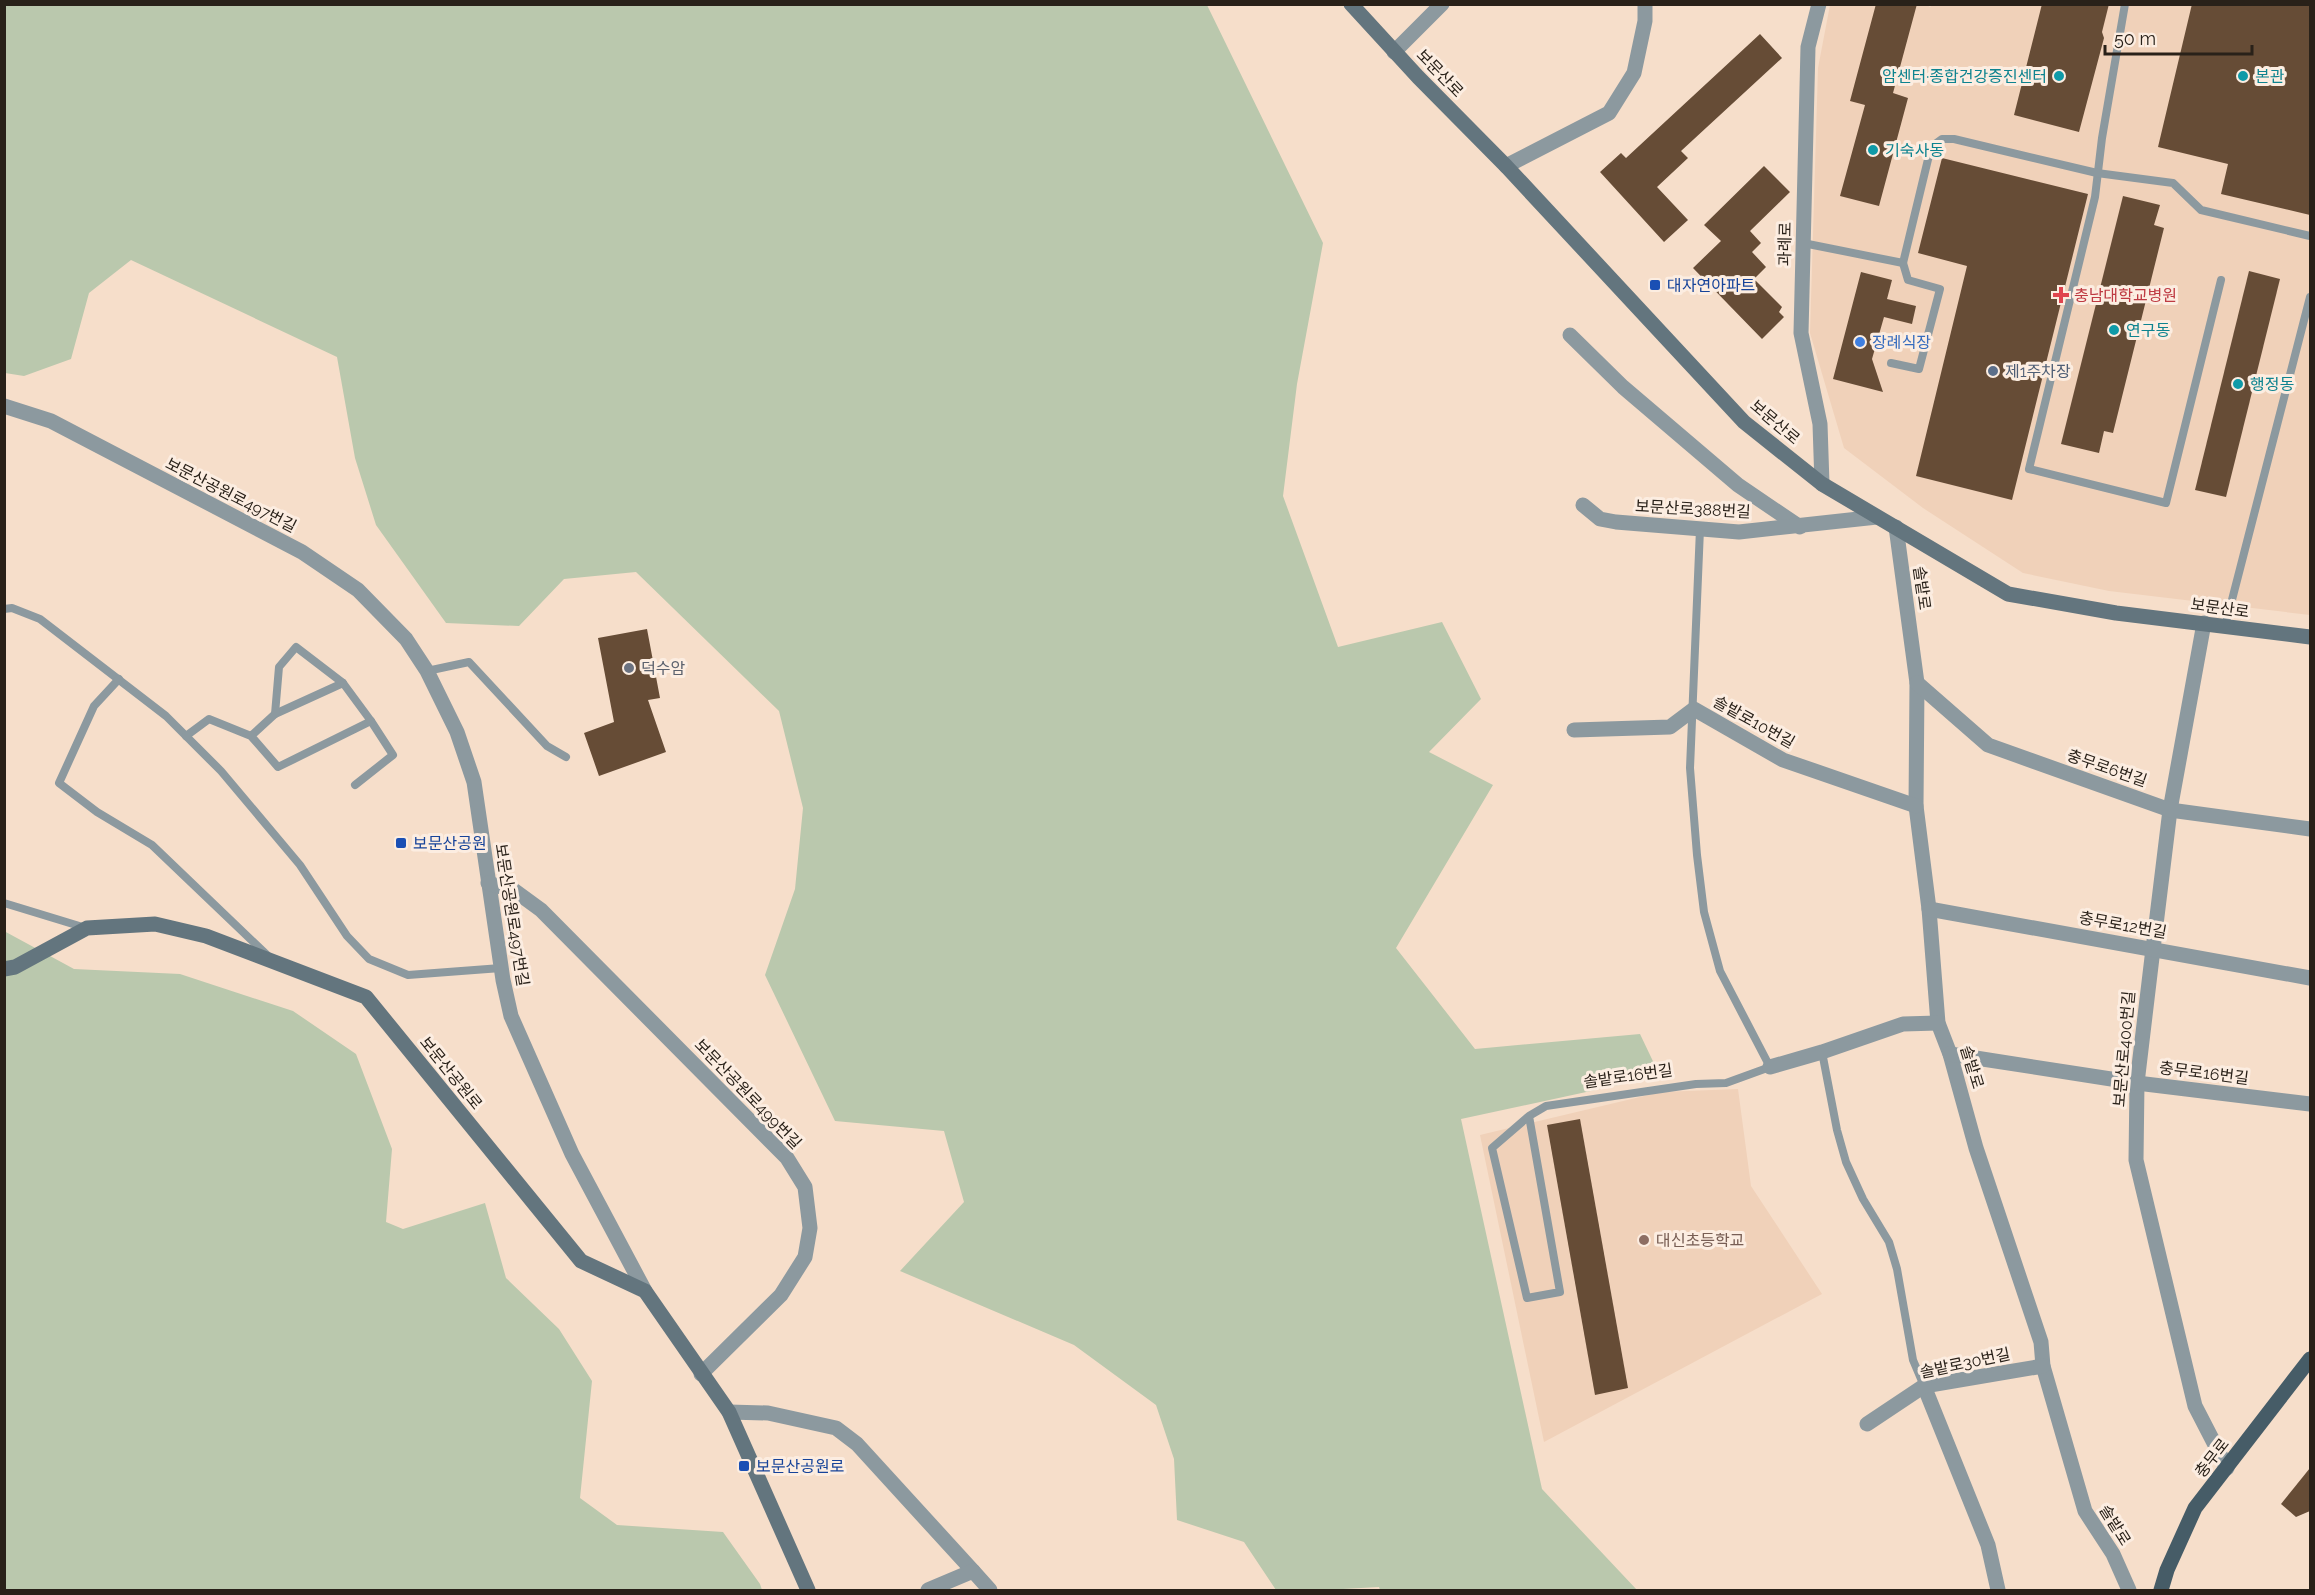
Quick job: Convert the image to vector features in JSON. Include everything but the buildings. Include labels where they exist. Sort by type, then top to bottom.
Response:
[{"type":"main road","name":"보문산로","points":[[1351,4],[1506,166],[1744,422],[1822,483],[2008,594],[2116,614],[2310,637]]},
{"type":"main road","name":"보문산공원로","points":[[4,969],[15,967],[87,928],[155,924],[206,936],[366,998],[581,1261],[645,1291]]},
{"type":"main road","points":[[645,1291],[729,1412],[807,1590]]},
{"type":"main road","name":"충무로","points":[[2161,1590],[2167,1570],[2195,1508],[2310,1359]]},
{"type":"street","points":[[1395,52],[1442,4]]},
{"type":"street","points":[[1506,166],[1609,113],[1635,73],[1645,21],[1645,4]]},
{"type":"street","name":"과례로","points":[[1819,4],[1808,47],[1801,333],[1820,424],[1822,483]]},
{"type":"street","points":[[1570,335],[1623,387],[1738,485],[1800,527]]},
{"type":"street","name":"보문산공원로497번길","points":[[4,406],[51,421],[302,552],[358,590],[406,639],[427,670],[457,732],[474,782],[501,968],[511,1016],[572,1154],[645,1291]]},
{"type":"street","name":"보문산로388번길","points":[[1583,506],[1600,519],[1739,532],[1877,517]]},
{"type":"street","name":"솔밭로","points":[[1896,527],[1917,683],[1916,806],[1929,909],[1938,1023],[1950,1054],[1976,1148],[2041,1342],[2043,1366],[2085,1511],[2113,1554],[2129,1590]]},
{"type":"street","name":"보문산로400번길","points":[[2204,623],[2170,810],[2137,1083],[2136,1160],[2195,1406],[2227,1468]]},
{"type":"street","name":"충무로6번길","points":[[1917,683],[1988,745],[2170,810],[2310,829]]},
{"type":"street","name":"솔밭로10번길","points":[[1574,730],[1670,727],[1694,709],[1783,760],[1916,806]]},
{"type":"street","name":"보문산공원로499번길","points":[[488,884],[515,891],[541,910],[787,1158],[805,1187],[810,1228],[805,1257],[781,1295],[701,1374]]},
{"type":"street","name":"충무로12번길","points":[[1929,909],[2310,978]]},
{"type":"street","name":"솔밭로16번길","points":[[1770,1067],[1903,1024],[1938,1023]]},
{"type":"street","name":"충무로16번길","points":[[1950,1054],[2137,1083],[2310,1104]]},
{"type":"street","name":"솔밭로30번길","points":[[1867,1424],[1924,1386],[2043,1366]]},
{"type":"street","points":[[1924,1386],[1988,1545],[1998,1590]]},
{"type":"street","points":[[729,1412],[768,1413],[836,1428],[857,1444],[990,1590]]},
{"type":"street","points":[[928,1590],[973,1571]]},
{"type":"lane","points":[[2125,4],[2095,197],[2029,469],[2166,503],[2221,280]]},
{"type":"lane","points":[[1891,363],[1919,369],[1940,289],[1908,280],[1903,263],[1931,147],[1942,139],[1954,139],[2097,173],[2173,183],[2201,210],[2310,236]]},
{"type":"lane","points":[[1803,243],[1903,263]]},
{"type":"lane","points":[[2225,627],[2310,297]]},
{"type":"lane","points":[[1700,529],[1690,768],[1696,855],[1704,912],[1720,971],[1770,1067]]},
{"type":"lane","points":[[4,609],[12,608],[40,619],[166,716],[221,771],[300,865],[347,936],[369,959],[408,975],[501,968]]},
{"type":"lane","points":[[275,714],[279,667],[296,647],[343,683],[393,755],[355,785]]},
{"type":"lane","points":[[427,670],[469,662],[547,746],[566,757]]},
{"type":"lane","points":[[119,679],[94,706],[59,783],[97,812],[152,845],[272,960]]},
{"type":"lane","points":[[251,736],[275,714],[343,683]]},
{"type":"lane","points":[[186,736],[209,719],[251,736],[278,767],[371,721]]},
{"type":"lane","points":[[4,903],[87,928]]},
{"type":"lane","points":[[1822,1052],[1837,1130],[1846,1162],[1863,1199],[1889,1242],[1897,1269],[1913,1360],[1924,1386]]},
{"type":"lane","name":"솔밭로16번길","points":[[1528,1116],[1546,1107],[1696,1084],[1726,1083],[1770,1067]]},
{"type":"lane","points":[[1528,1116],[1560,1292],[1527,1298],[1492,1148],[1528,1116]]},
{"type":"shaded area","name":"충남대학교병원","points":[[1925,4],[1930,7],[1933,4],[2310,5],[2310,615],[2109,591],[2023,573],[1923,508],[1844,448],[1810,333],[1818,68],[1830,5]]},
{"type":"shaded area","name":"대신초등학교","points":[[1738,1089],[1751,1186],[1822,1294],[1544,1442],[1480,1135],[1661,1092]]},
{"type":"green space","points":[[4,5],[1207,5],[1323,243],[1297,384],[1283,496],[1338,647],[1442,622],[1481,699],[1429,752],[1493,785],[1396,948],[1475,1049],[1640,1034],[1660,1076],[1461,1119],[1542,1489],[1637,1590],[1380,1590],[1379,1587],[1276,1590],[1244,1542],[1177,1520],[1174,1459],[1156,1405],[1074,1345],[900,1271],[964,1202],[944,1131],[835,1121],[765,975],[795,889],[803,808],[779,711],[636,572],[564,579],[519,626],[446,623],[376,525],[355,458],[337,357],[131,260],[89,293],[71,359],[24,376],[5,373]]},
{"type":"green space","points":[[4,931],[74,969],[180,974],[293,1011],[356,1054],[392,1149],[386,1222],[403,1229],[485,1203],[506,1278],[559,1329],[592,1381],[580,1498],[617,1525],[723,1532],[762,1590],[5,1590]]},
{"type":"place","name":"암센터·종합건강증진센터","points":[[2059,76]]},
{"type":"place","name":"본관","points":[[2243,76]]},
{"type":"place","name":"기숙사동","points":[[1873,150]]},
{"type":"place","name":"대자연아파트","points":[[1655,285]]},
{"type":"place","name":"충남대학교병원","points":[[2061,295]]},
{"type":"place","name":"연구동","points":[[2114,330]]},
{"type":"place","name":"장례식장","points":[[1860,342]]},
{"type":"place","name":"제1주차장","points":[[1993,371]]},
{"type":"place","name":"행정동","points":[[2238,384]]},
{"type":"place","name":"덕수암","points":[[629,668]]},
{"type":"place","name":"보문산공원","points":[[401,843]]},
{"type":"place","name":"대신초등학교","points":[[1644,1240]]},
{"type":"place","name":"보문산공원로","points":[[744,1466]]}]
